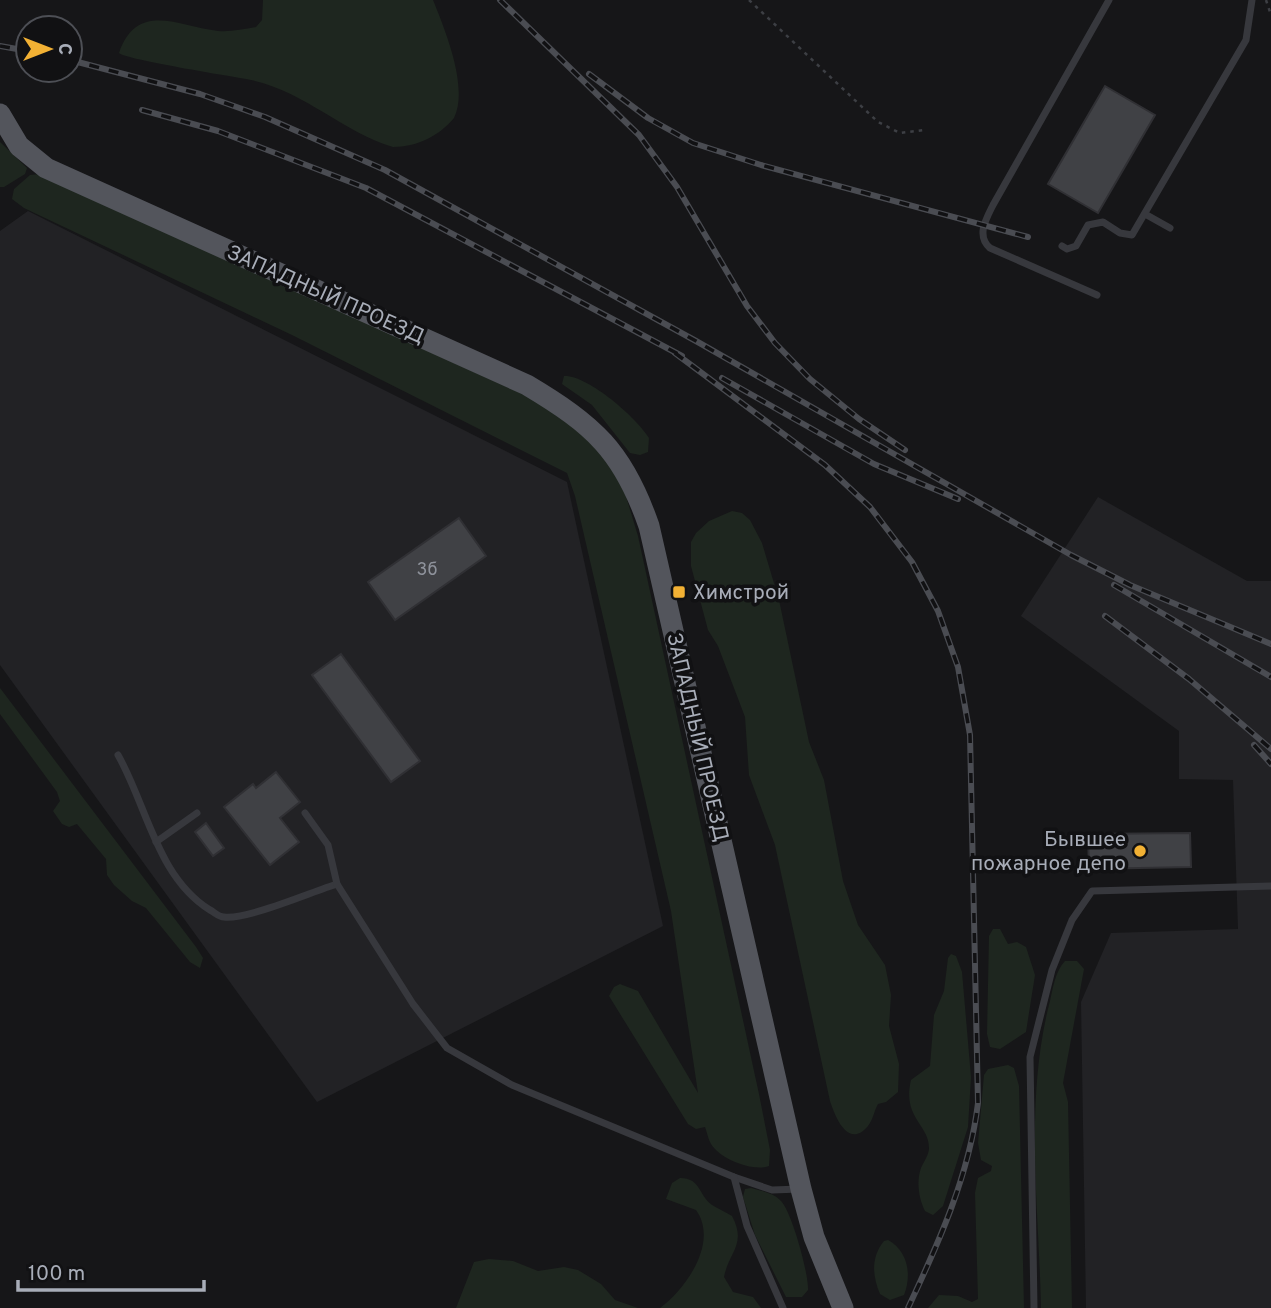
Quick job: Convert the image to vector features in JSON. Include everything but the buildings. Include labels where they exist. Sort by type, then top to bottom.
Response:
[{"type":"main road","name":"ЗАПАДНЫЙ ПРОЕЗД","points":[[0,114],[19,146],[46,168],[527,385],[579,417],[613,453],[640,500],[658,561],[801,1189],[814,1237],[843,1308]]},
{"type":"lane","points":[[1097,295],[990,248],[984,241],[982,232],[993,205],[1110,0]]},
{"type":"lane","points":[[1062,246],[1076,246],[1088,225],[1103,222],[1120,233],[1132,235],[1246,40],[1252,0]]},
{"type":"lane","points":[[1145,214],[1170,228]]},
{"type":"lane","points":[[118,755],[135,785],[156,842],[169,868],[192,899],[223,918],[257,913],[337,884]]},
{"type":"lane","points":[[156,842],[197,813]]},
{"type":"lane","points":[[305,813],[328,845],[337,884],[413,1004],[447,1048],[512,1085],[734,1177],[772,1190],[801,1189]]},
{"type":"lane","points":[[1034,1308],[1030,1057],[1052,970],[1072,920],[1092,891],[1271,886]]},
{"type":"lane","points":[[734,1177],[747,1226],[783,1308]]},
{"type":"path","points":[[749,0],[878,122],[900,133],[925,130]]},
{"type":"path","points":[[1266,0],[1271,15]]},
{"type":"shaded area","points":[[263,0],[433,0],[449,42],[457,75],[459,91],[454,118],[442,130],[427,139],[411,145],[393,147],[357,132],[306,102],[270,85],[140,60],[119,53],[127,37],[137,27],[148,22],[175,22],[218,31],[256,27],[262,20]]},
{"type":"shaded area","points":[[0,142],[27,168],[25,174],[4,187],[0,187]]},
{"type":"shaded area","points":[[41,174],[557,410],[602,451],[625,493],[638,536],[759,1094],[770,1150],[769,1166],[746,1166],[729,1159],[711,1144],[705,1127],[696,1129],[688,1124],[609,996],[614,987],[620,984],[638,991],[698,1093],[671,911],[575,496],[567,473],[292,335],[24,208],[12,199],[14,189],[30,175]]},
{"type":"shaded area","points":[[28,211],[567,482],[663,926],[317,1102],[0,665],[0,231]]},
{"type":"shaded area","points":[[564,376],[586,382],[623,409],[649,438],[648,452],[640,455],[630,453],[592,405],[562,384]]},
{"type":"shaded area","points":[[1098,497],[1247,581],[1271,581],[1271,1308],[1086,1308],[1081,1002],[1111,933],[1238,929],[1233,780],[1179,779],[1179,731],[1021,616]]},
{"type":"shaded area","points":[[732,511],[742,513],[750,520],[762,543],[779,600],[809,742],[824,780],[843,881],[858,925],[885,965],[891,995],[889,1026],[899,1064],[898,1092],[886,1102],[878,1104],[868,1126],[854,1134],[843,1128],[830,1101],[775,845],[749,775],[745,717],[718,646],[708,630],[691,566],[691,542],[696,533],[709,521]]},
{"type":"shaded area","points":[[0,688],[196,947],[203,958],[200,968],[190,962],[146,908],[132,901],[114,885],[107,875],[106,859],[77,824],[69,827],[62,824],[53,811],[60,801],[57,792],[0,714]]},
{"type":"shaded area","points":[[993,929],[1000,929],[1008,944],[1017,942],[1026,947],[1035,975],[1026,1032],[1000,1049],[990,1047],[987,1034],[989,936]]},
{"type":"shaded area","points":[[951,954],[956,956],[962,972],[971,1077],[968,1127],[943,1206],[933,1215],[925,1211],[918,1185],[919,1173],[929,1151],[928,1140],[913,1112],[909,1093],[911,1080],[930,1066],[934,1015],[944,991],[948,958]]},
{"type":"shaded area","points":[[1065,961],[1077,961],[1084,969],[1063,1083],[1068,1102],[1072,1308],[1041,1308],[1035,1154],[1037,1077],[1053,986]]},
{"type":"shaded area","points":[[1008,1065],[1014,1068],[1019,1086],[1024,1308],[928,1308],[939,1295],[958,1296],[972,1302],[978,1299],[975,1193],[978,1178],[991,1171],[992,1166],[981,1160],[978,1143],[984,1075],[988,1069]]},
{"type":"shaded area","points":[[680,1178],[692,1181],[707,1201],[732,1216],[738,1234],[736,1248],[724,1277],[733,1292],[753,1297],[761,1308],[660,1308],[689,1277],[702,1250],[704,1236],[696,1210],[666,1199],[672,1183]]},
{"type":"shaded area","points":[[751,1188],[775,1196],[785,1207],[795,1230],[806,1271],[808,1290],[802,1297],[786,1297],[755,1235],[743,1197],[745,1189]]},
{"type":"shaded area","points":[[888,1240],[900,1250],[908,1272],[904,1295],[890,1300],[880,1294],[874,1273],[877,1253],[884,1241]]},
{"type":"shaded area","points":[[489,1259],[513,1261],[538,1271],[564,1267],[578,1270],[601,1284],[615,1300],[638,1308],[456,1308],[474,1262]]},
{"type":"railway","points":[[500,0],[639,135],[677,187],[747,306],[775,343],[810,379],[859,419],[905,450]]},
{"type":"railway","points":[[0,46],[14,48]]},
{"type":"railway","points":[[84,64],[200,94],[265,117],[385,170],[696,341],[1071,555],[1130,585],[1271,644]]},
{"type":"railway","points":[[589,74],[648,118],[693,143],[761,165],[1028,237]]},
{"type":"railway","points":[[142,110],[218,131],[366,188],[682,356]]},
{"type":"railway","points":[[675,353],[825,465],[870,507],[912,562],[938,611],[958,667],[970,735],[978,1103],[960,1183],[908,1308]]},
{"type":"railway","points":[[722,378],[874,464],[958,499]]},
{"type":"railway","points":[[1114,585],[1271,677]]},
{"type":"railway","points":[[1105,616],[1189,679],[1271,749]]},
{"type":"railway","points":[[1254,745],[1271,764]]},
{"type":"place","name":"Химстрой","points":[[679,592]]},
{"type":"place","name":"Бывшее пожарное депо","points":[[1140,851]]}]
